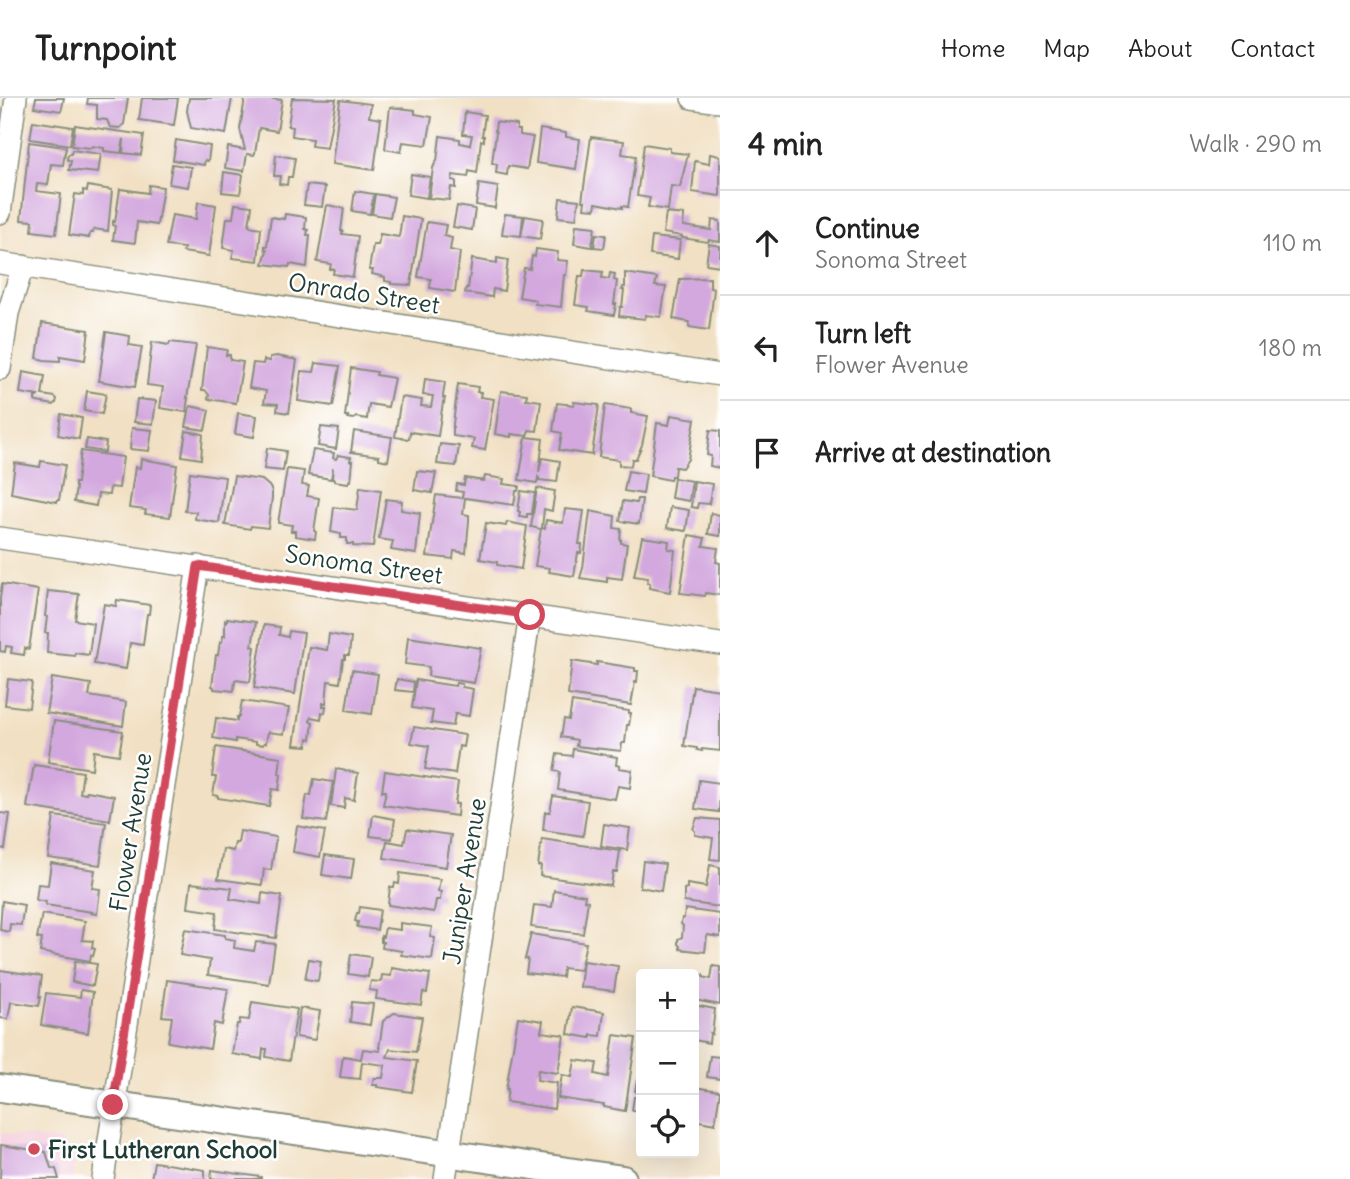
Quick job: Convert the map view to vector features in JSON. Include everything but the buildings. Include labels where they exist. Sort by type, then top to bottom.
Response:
[{"type":"main road","points":[[0,1088],[113,1105],[447,1167],[623,1179]]},
{"type":"street","points":[[0,213],[16,98]]},
{"type":"street","points":[[692,98],[720,102]]},
{"type":"street","name":"Onrado Street","points":[[0,263],[720,375]]},
{"type":"street","points":[[0,369],[4,311],[23,267]]},
{"type":"street","name":"Sonoma Street","points":[[0,538],[720,644]]},
{"type":"street","name":"Flower Avenue","points":[[103,1179],[198,566]]},
{"type":"street","name":"Juniper Avenue","points":[[447,1167],[530,615]]},
{"type":"shaded area","name":"First Lutheran School","points":[[0,1133],[60,1141],[76,1157],[73,1179],[0,1179]]},
{"type":"place","name":"First Lutheran School","points":[[34,1149]]},
{"type":"route","points":[[113,1105],[198,566],[530,615]]}]
